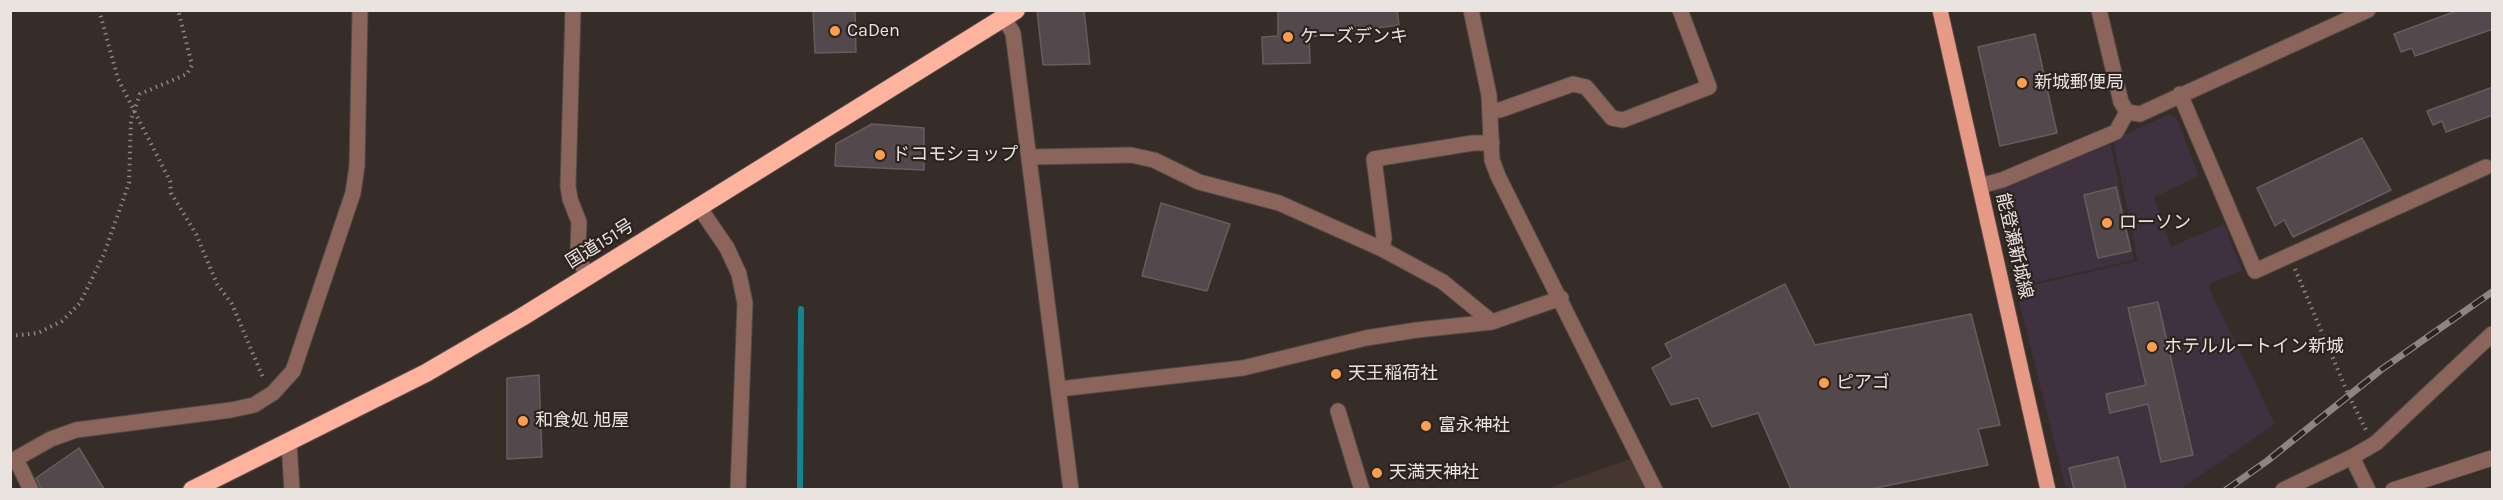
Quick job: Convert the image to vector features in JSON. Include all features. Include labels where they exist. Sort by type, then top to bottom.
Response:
[{"type":"highway","name":"国道151号","points":[[192,489],[426,373],[588,276],[1010,14]]},
{"type":"main road","name":"能登瀬新城線","points":[[1940,10],[2048,489]]},
{"type":"street","points":[[31,489],[13,461],[51,439],[76,430],[254,405],[273,393],[293,371],[353,193],[357,166],[360,10]]},
{"type":"street","points":[[573,10],[568,186],[570,199],[579,222],[580,262],[588,276]]},
{"type":"street","points":[[1471,10],[1490,110],[1492,160],[1498,176],[1655,489]]},
{"type":"street","points":[[1490,110],[1500,110],[1573,84],[1586,87],[1612,118],[1623,120],[1709,87],[1680,10]]},
{"type":"street","points":[[2099,10],[2121,102],[2127,112]]},
{"type":"street","points":[[2127,112],[2140,114],[2368,10]]},
{"type":"street","points":[[1010,14],[1071,489]]},
{"type":"street","points":[[2180,94],[2255,271],[2288,254],[2486,167]]},
{"type":"street","points":[[1980,186],[2002,180],[2116,132],[2127,112]]},
{"type":"street","points":[[1382,249],[1384,238],[1374,159],[1473,143],[1492,143]]},
{"type":"street","points":[[1030,157],[1131,155],[1154,160],[1199,182],[1279,203],[1382,249],[1443,282],[1492,322]]},
{"type":"street","points":[[699,207],[726,248],[739,274],[744,303],[738,489]]},
{"type":"street","points":[[1059,389],[1243,368],[1366,338],[1492,322],[1561,298]]},
{"type":"street","points":[[2283,489],[2352,457],[2376,443],[2493,334]]},
{"type":"street","points":[[1338,411],[1362,489]]},
{"type":"street","points":[[288,443],[292,489]]},
{"type":"street","points":[[2352,457],[2368,489]]},
{"type":"street","points":[[2393,489],[2493,458]]},
{"type":"path","points":[[99,10],[118,79],[170,181],[171,193],[196,234],[207,263],[232,304],[265,384],[273,393]]},
{"type":"path","points":[[10,336],[38,333],[62,321],[80,303],[104,254],[129,183],[133,110],[140,94],[186,74],[192,65],[178,10]]},
{"type":"path","points":[[2288,254],[2349,396],[2369,436],[2376,443]]},
{"type":"shaded area","points":[[2169,114],[2176,117],[2199,176],[2154,197],[2171,247],[2224,224],[2242,270],[2210,284],[2209,288],[2275,424],[2180,489],[2066,489],[2016,289],[2138,261],[2113,140]]},
{"type":"shaded area","points":[[2110,141],[2134,260],[2015,287],[1994,190]]},
{"type":"shaded area","points":[[1630,459],[1647,489],[1543,490]]},
{"type":"building","name":"CaDen","points":[[813,10],[855,10],[856,52],[815,53]]},
{"type":"building","points":[[1037,10],[1084,10],[1090,64],[1043,65]]},
{"type":"building","name":"ケーズデンキ","points":[[1278,10],[1397,10],[1399,25],[1309,37],[1310,63],[1263,64],[1262,37],[1278,36]]},
{"type":"building","points":[[2459,10],[2493,10],[2493,29],[2415,56],[2412,48],[2401,52],[2394,34]]},
{"type":"building","points":[[2035,34],[2057,133],[2000,146],[1978,47]]},
{"type":"building","points":[[2493,87],[2493,115],[2446,132],[2442,121],[2433,125],[2427,111]]},
{"type":"building","name":"ドコモショップ","points":[[872,124],[924,128],[924,170],[835,166],[836,144]]},
{"type":"building","points":[[2362,138],[2391,190],[2293,237],[2284,220],[2275,226],[2257,188]]},
{"type":"building","name":"ローソン","points":[[2116,187],[2131,251],[2098,258],[2084,195]]},
{"type":"building","points":[[1161,203],[1230,224],[1207,291],[1142,276]]},
{"type":"building","name":"ピアゴ","points":[[1785,284],[1815,345],[1971,314],[2000,425],[1978,429],[1988,465],[1871,489],[1791,489],[1758,413],[1712,427],[1698,398],[1671,405],[1652,368],[1672,357],[1665,344]]},
{"type":"building","name":"ホテルルートイン新城","points":[[2158,302],[2193,455],[2161,462],[2148,404],[2110,413],[2106,394],[2146,385],[2128,308]]},
{"type":"building","points":[[539,375],[542,457],[507,459],[507,378]]},
{"type":"building","points":[[79,448],[104,489],[41,489],[36,478]]},
{"type":"building","points":[[2118,457],[2126,489],[2074,489],[2069,468]]},
{"type":"waterway","points":[[800,490],[801,309]]},
{"type":"railway","points":[[2226,490],[2267,461],[2382,369],[2492,292]]},
{"type":"place","name":"CaDen","points":[[835,31]]},
{"type":"place","name":"ケーズデンキ","points":[[1288,37]]},
{"type":"place","name":"新城郵便局","points":[[2022,83]]},
{"type":"place","name":"ドコモショップ","points":[[880,155]]},
{"type":"place","name":"ローソン","points":[[2107,223]]},
{"type":"place","name":"ホテルルートイン新城","points":[[2152,347]]},
{"type":"place","name":"天王稲荷社","points":[[1336,374]]},
{"type":"place","name":"ピアゴ","points":[[1824,383]]},
{"type":"place","name":"和食処 旭屋","points":[[523,421]]},
{"type":"place","name":"富永神社","points":[[1426,426]]},
{"type":"place","name":"天満天神社","points":[[1377,473]]}]
